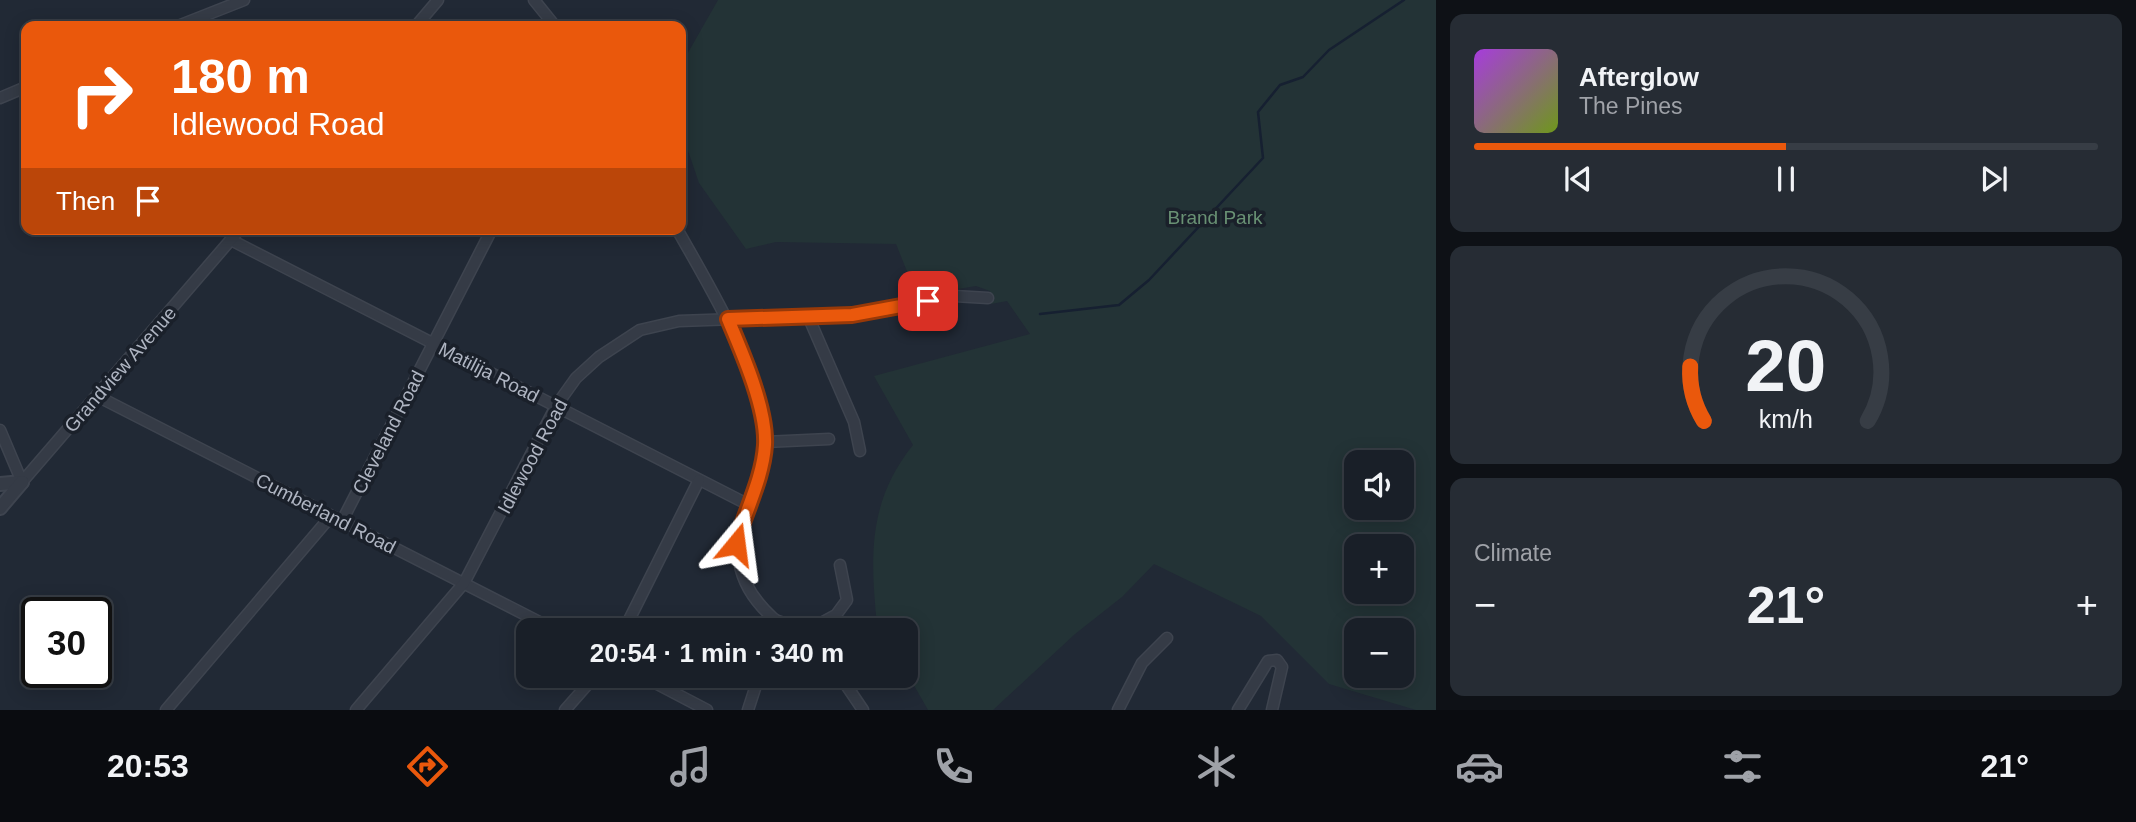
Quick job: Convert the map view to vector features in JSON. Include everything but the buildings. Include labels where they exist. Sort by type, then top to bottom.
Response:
[{"type":"street","points":[[191,21],[244,0]]},
{"type":"street","points":[[420,21],[438,0]]},
{"type":"street","points":[[534,0],[551,21]]},
{"type":"street","points":[[0,98],[21,89]]},
{"type":"street","name":"Grandview Avenue","points":[[0,508],[235,235]]},
{"type":"street","name":"Cleveland Road","points":[[342,522],[489,235]]},
{"type":"street","points":[[680,235],[728,319],[758,403],[765,442],[758,476],[736,544],[740,573],[754,599],[769,618]]},
{"type":"street","name":"Matilija Road","points":[[231,240],[747,504]]},
{"type":"street","name":"Idlewood Road","points":[[356,710],[464,583],[556,406],[576,378],[599,357],[640,330],[679,321],[852,315],[954,296],[988,298]]},
{"type":"street","points":[[808,316],[854,422],[860,451]]},
{"type":"street","name":"Cumberland Road","points":[[97,396],[532,618]]},
{"type":"street","points":[[0,430],[22,482],[0,484]]},
{"type":"street","points":[[765,442],[829,439]]},
{"type":"street","points":[[630,618],[699,480]]},
{"type":"street","points":[[166,710],[331,516]]},
{"type":"street","points":[[831,618],[847,600],[840,565]]},
{"type":"street","points":[[1118,710],[1142,663],[1167,638]]},
{"type":"street","points":[[1238,710],[1268,661],[1277,660],[1282,667],[1272,710]]},
{"type":"street","points":[[565,710],[584,688]]},
{"type":"street","points":[[665,688],[708,710]]},
{"type":"street","points":[[747,710],[755,688]]},
{"type":"street","points":[[848,688],[863,710]]},
{"type":"green space","name":"Brand Park","points":[[718,0],[1436,0],[1436,710],[1416,710],[1329,684],[1261,616],[1154,564],[1122,597],[1075,634],[993,710],[928,710],[916,688],[918,688],[918,618],[876,618],[873,552],[880,508],[898,466],[913,445],[874,376],[1030,334],[1007,301],[991,304],[990,291],[976,286],[917,296],[896,244],[776,242],[746,249],[699,183],[686,145],[686,56]]},
{"type":"waterway","points":[[1040,314],[1119,305],[1149,280],[1263,158],[1258,112],[1280,85],[1303,77],[1329,50],[1404,0]]},
{"type":"route","points":[[736,544],[763,460],[765,442],[758,403],[728,319],[852,315],[928,301]]}]
